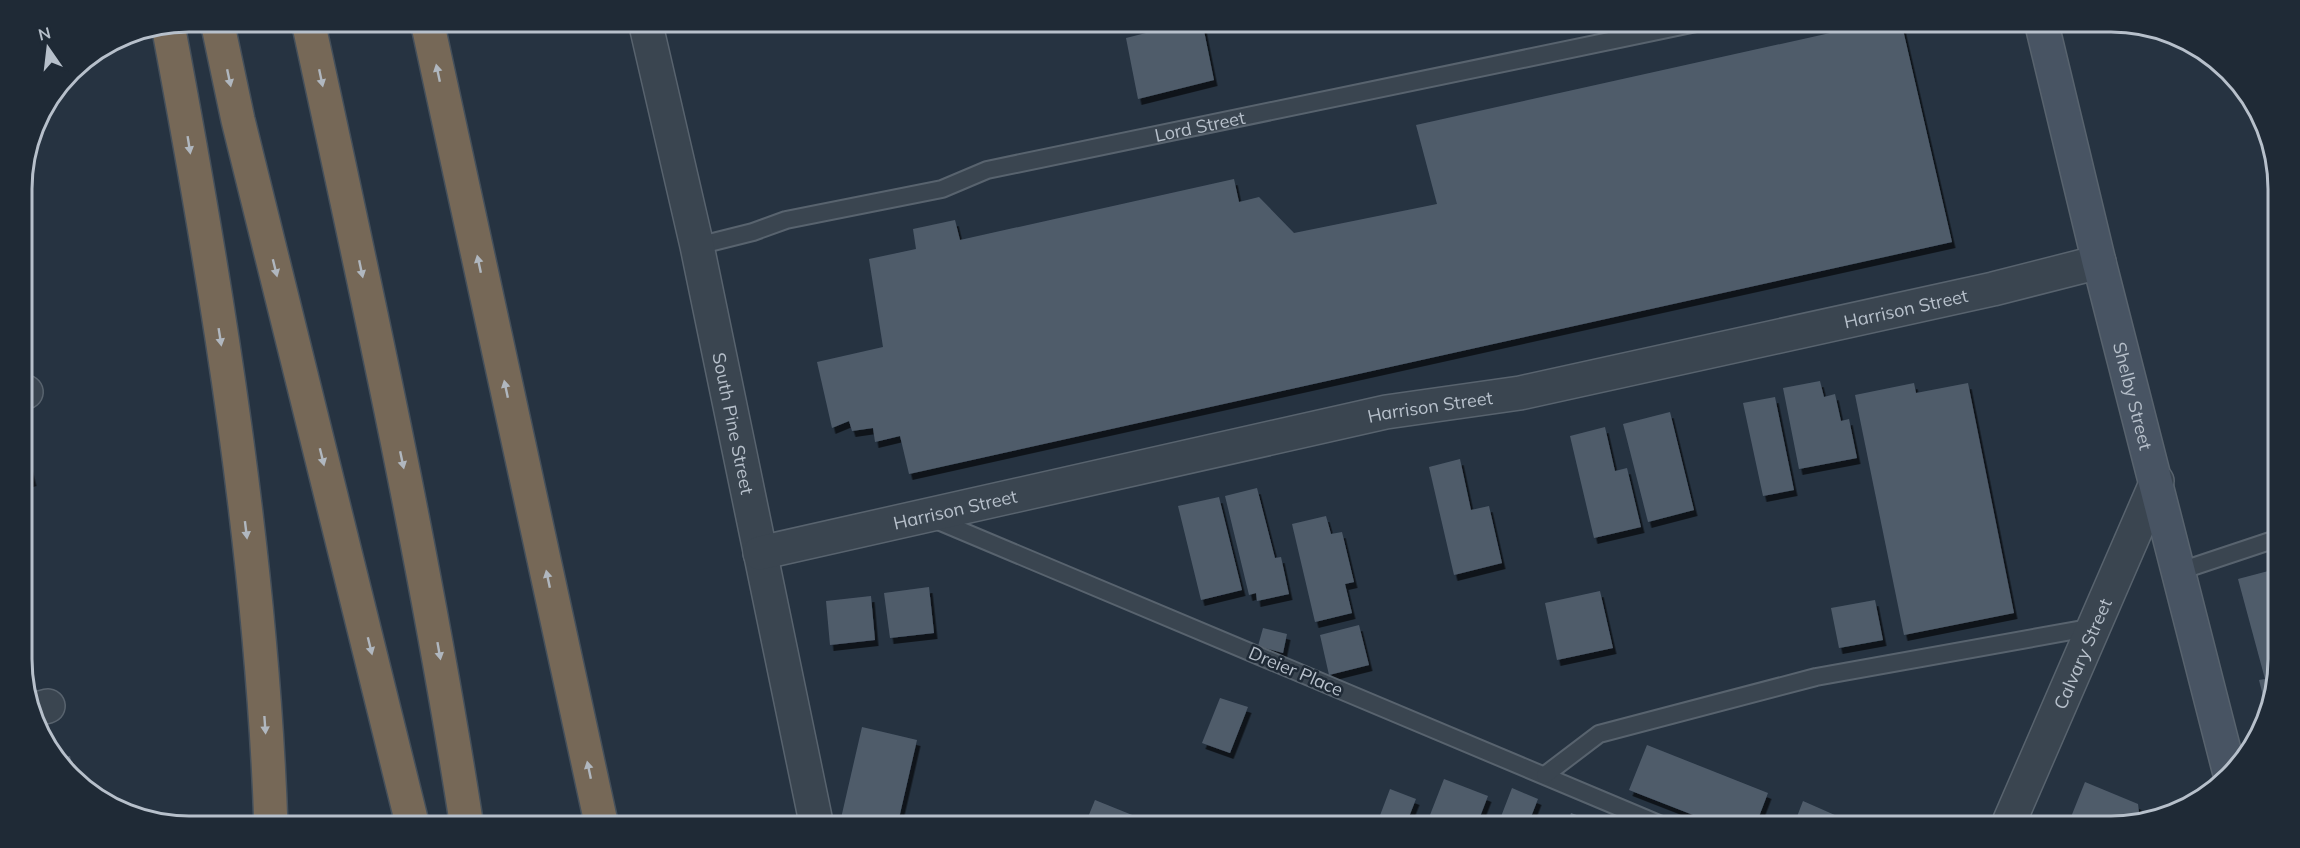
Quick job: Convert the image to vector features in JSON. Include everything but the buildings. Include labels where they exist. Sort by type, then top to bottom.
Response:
[{"type":"highway","points":[[218,32],[238,120],[410,816]]},
{"type":"highway","points":[[310,32],[407,485],[435,630],[465,816]]},
{"type":"highway","points":[[429,32],[600,816]]},
{"type":"highway","points":[[169,33],[228,388],[242,496],[255,599],[270,816]]},
{"type":"main road","name":"Shelby Street","points":[[2044,32],[2099,262],[2157,481],[2228,765]]},
{"type":"street","name":"South Pine Street","points":[[648,32],[697,246],[815,816]]},
{"type":"street","name":"Harrison Street","points":[[760,553],[1386,412],[1532,391],[1993,289],[2099,262]]},
{"type":"street","name":"Calvary Street","points":[[2012,816],[2157,481]]},
{"type":"lane","name":"Lord Street","points":[[697,246],[753,232],[786,220],[942,189],[987,170],[1653,32]]},
{"type":"lane","name":"Dreier Place","points":[[926,516],[1640,816]]},
{"type":"lane","points":[[2180,571],[2268,542]]},
{"type":"lane","points":[[1545,775],[1599,734],[1816,677],[2094,627]]}]
